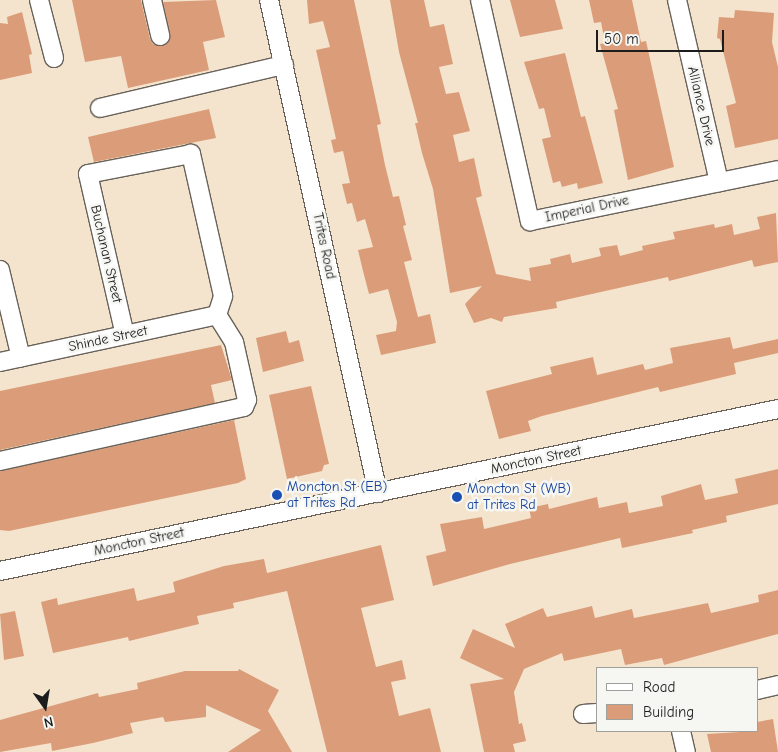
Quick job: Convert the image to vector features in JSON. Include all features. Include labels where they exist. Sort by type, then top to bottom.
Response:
[{"type":"street","points":[[39,0],[54,58]]},
{"type":"street","points":[[152,0],[160,36]]},
{"type":"street","name":"Trites Road","points":[[269,0],[378,493]]},
{"type":"street","name":"Imperial Drive","points":[[480,0],[530,221],[778,170]]},
{"type":"street","name":"Alliance Drive","points":[[677,0],[719,182]]},
{"type":"street","points":[[100,108],[284,66]]},
{"type":"street","name":"Buchanan Street","points":[[125,335],[88,174],[191,154],[223,296],[217,315]]},
{"type":"street","points":[[0,270],[21,358]]},
{"type":"street","points":[[0,461],[244,407],[247,400],[234,342],[217,315]]},
{"type":"street","name":"Shinde Street","points":[[0,362],[217,315]]},
{"type":"street","name":"Moncton Street","points":[[0,571],[778,409]]},
{"type":"street","points":[[758,690],[778,685]]},
{"type":"street","points":[[681,732],[686,752]]},
{"type":"building","points":[[72,0],[141,0],[150,39],[153,44],[162,46],[168,43],[170,34],[163,2],[216,0],[225,37],[203,42],[209,70],[128,88],[121,56],[85,62]]},
{"type":"building","points":[[307,0],[354,0],[381,124],[377,125],[385,165],[393,197],[399,196],[406,225],[403,226],[412,260],[404,262],[418,317],[430,314],[436,343],[381,355],[376,335],[396,331],[397,322],[388,289],[369,294],[358,250],[373,247],[365,219],[357,222],[352,203],[347,204],[342,184],[350,183],[343,151],[334,153],[331,140],[336,139],[316,50],[330,47],[323,21],[309,24]]},
{"type":"building","points":[[390,0],[424,0],[430,27],[444,24],[453,64],[439,67],[446,94],[459,92],[470,131],[453,135],[459,162],[474,158],[482,196],[476,198],[496,274],[531,281],[529,268],[551,264],[550,259],[570,254],[572,263],[601,256],[599,248],[617,245],[620,256],[643,250],[642,246],[675,239],[673,232],[714,224],[715,228],[732,224],[734,235],[760,229],[757,217],[776,213],[778,262],[754,267],[752,260],[669,281],[668,277],[556,302],[557,308],[504,317],[502,322],[491,318],[474,323],[465,304],[482,286],[450,293],[433,189],[415,123],[418,123],[399,52]]},
{"type":"building","points":[[510,0],[555,0],[563,29],[520,37]]},
{"type":"building","points":[[589,0],[632,0],[641,42],[646,41],[674,167],[628,180],[614,110],[618,109],[600,44],[605,43],[601,22],[594,23]]},
{"type":"building","points":[[735,10],[774,13],[772,42],[778,67],[778,139],[735,148],[726,106],[736,103],[720,39],[717,38],[719,17],[734,18]]},
{"type":"building","points":[[22,12],[32,54],[29,55],[32,73],[0,80],[0,23],[8,24],[7,17]]},
{"type":"building","points":[[565,53],[581,117],[585,116],[603,183],[578,189],[577,183],[562,187],[560,181],[553,183],[542,139],[551,137],[544,108],[539,109],[524,62]]},
{"type":"building","points":[[209,109],[216,138],[94,162],[88,137]]},
{"type":"building","points":[[286,331],[289,343],[299,340],[304,361],[263,372],[256,338]]},
{"type":"building","points":[[730,337],[733,349],[778,339],[778,353],[734,363],[736,374],[660,392],[658,387],[542,416],[528,421],[531,431],[499,439],[486,391],[552,374],[550,367],[593,357],[597,375],[643,364],[645,370],[673,363],[670,348]]},
{"type":"building","points":[[221,345],[232,380],[211,385],[215,403],[0,450],[0,391]]},
{"type":"building","points":[[311,386],[329,464],[324,465],[322,471],[287,479],[269,395]]},
{"type":"building","points":[[234,420],[246,479],[238,483],[9,531],[0,530],[0,471]]},
{"type":"building","points":[[778,469],[778,504],[726,516],[727,522],[692,530],[693,533],[622,548],[620,538],[510,564],[433,586],[426,556],[446,551],[440,524],[482,517],[484,529],[531,518],[529,508],[548,504],[549,509],[597,497],[599,508],[627,502],[629,513],[663,506],[661,496],[701,484],[705,500],[738,493],[735,479]]},
{"type":"building","points":[[381,545],[394,600],[361,608],[376,667],[402,660],[406,679],[391,682],[399,716],[430,708],[441,752],[327,752],[287,591],[233,603],[234,608],[197,616],[199,624],[129,641],[128,637],[53,653],[41,602],[57,598],[58,605],[134,588],[137,601],[175,592],[173,582],[224,566],[264,559],[267,573]]},
{"type":"building","points":[[778,590],[778,634],[664,665],[662,658],[625,665],[621,649],[564,661],[562,653],[524,669],[514,692],[519,724],[522,723],[526,741],[513,744],[515,752],[484,752],[470,684],[504,679],[460,658],[473,629],[515,648],[505,624],[543,608],[547,617],[592,606],[595,618],[632,609],[634,618],[708,603],[711,613],[759,602],[758,595]]},
{"type":"building","points":[[15,611],[24,656],[4,660],[0,614]]},
{"type":"building","points":[[239,669],[279,690],[268,711],[292,752],[228,752],[261,730],[206,705],[206,717],[165,722],[163,717],[130,723],[133,733],[93,743],[52,751],[51,743],[0,752],[0,720],[98,693],[99,697],[138,689],[137,683],[185,671],[238,671]]},
{"type":"building","points":[[773,719],[778,752],[711,752],[707,734],[758,732],[758,722]]},
{"type":"place","name":"Moncton St (EB) at Trites Rd","points":[[277,495]]},
{"type":"place","name":"Moncton St (WB) at Trites Rd","points":[[457,497]]}]
